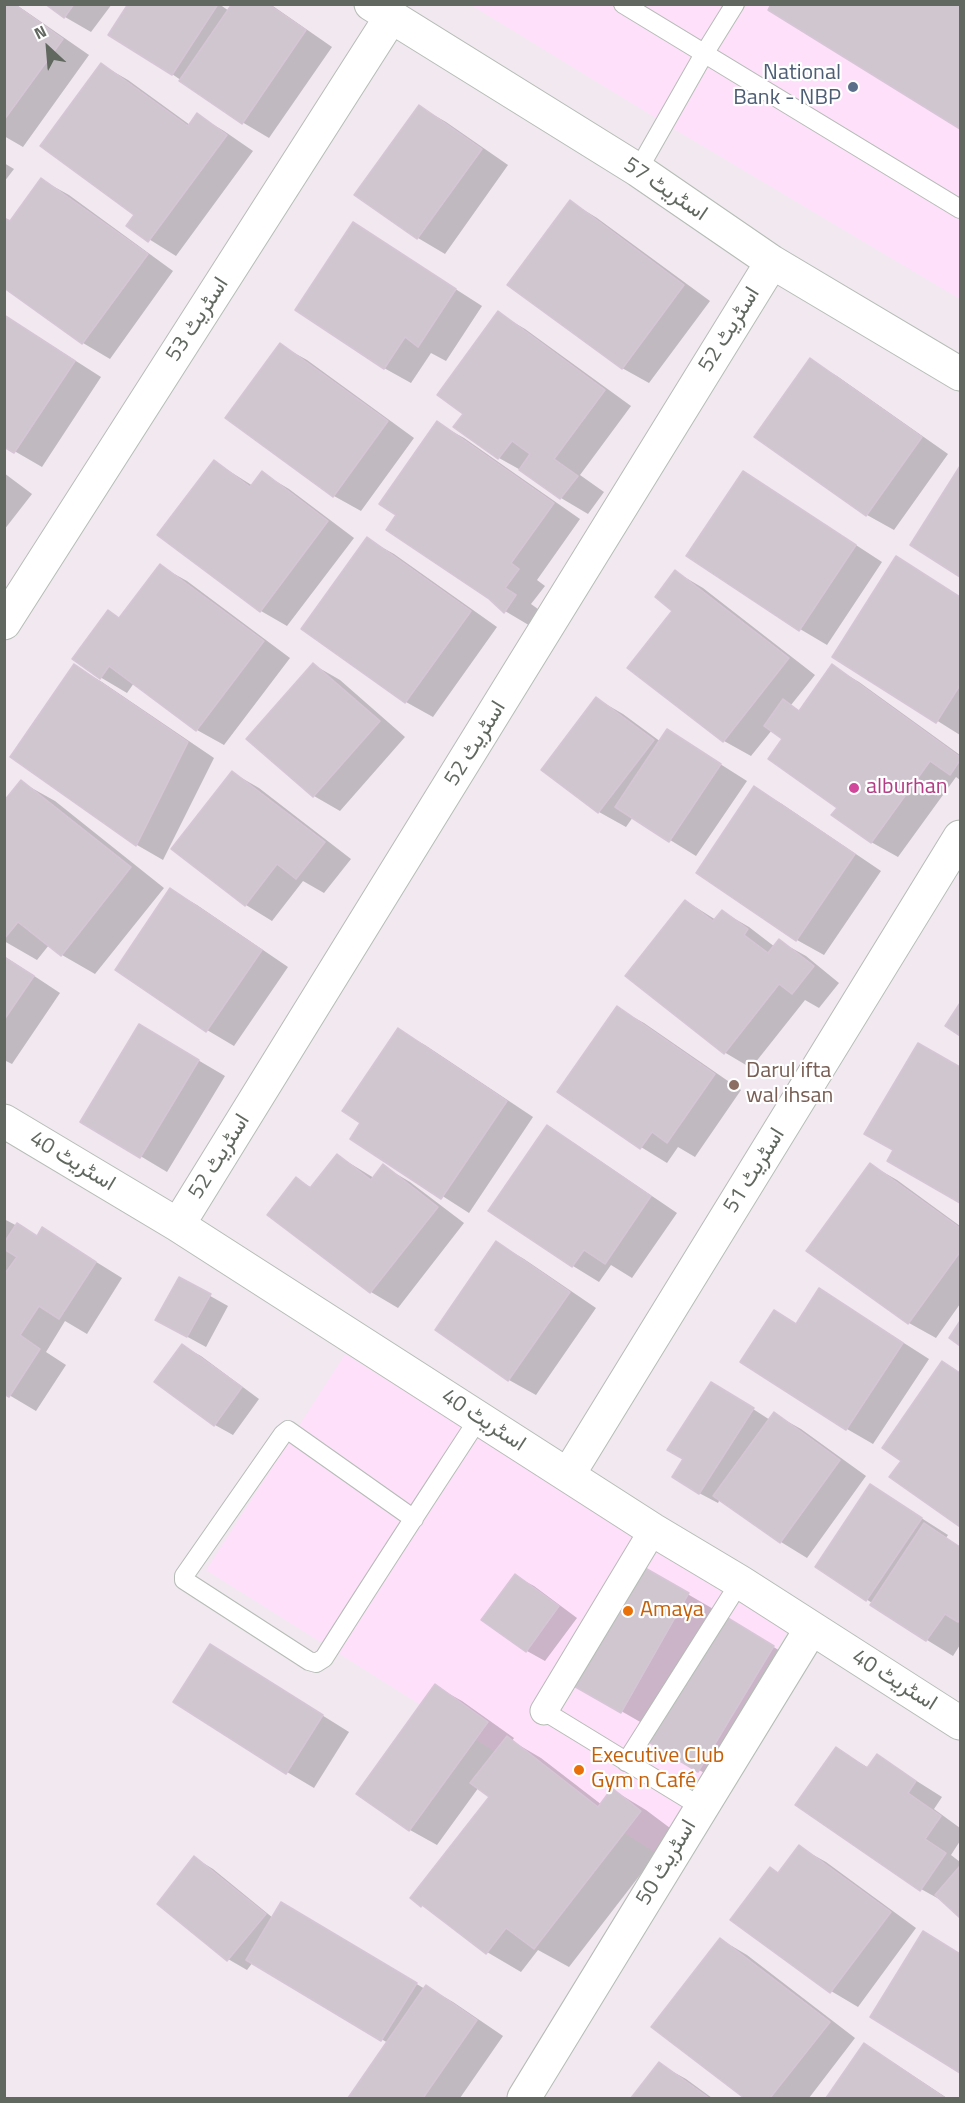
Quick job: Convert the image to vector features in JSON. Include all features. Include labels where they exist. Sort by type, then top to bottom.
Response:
[{"type":"street","name":"اسٹریٹ 57","points":[[381,11],[638,170],[772,262],[960,374]]},
{"type":"street","name":"اسٹریٹ 53","points":[[4,623],[381,11]]},
{"type":"street","name":"اسٹریٹ 52","points":[[178,1226],[772,262]]},
{"type":"street","name":"اسٹریٹ 51","points":[[568,1475],[960,837]]},
{"type":"street","name":"اسٹریٹ 40","points":[[4,1121],[178,1226],[654,1530],[959,1719]]},
{"type":"street","points":[[544,1711],[654,1530]]},
{"type":"street","name":"اسٹریٹ 50","points":[[524,2098],[811,1629]]},
{"type":"lane","points":[[623,4],[960,209]]},
{"type":"lane","points":[[638,170],[735,4]]},
{"type":"lane","points":[[414,1519],[288,1430],[184,1575],[184,1580],[309,1661],[316,1663],[324,1658],[383,1563],[414,1519],[478,1418]]},
{"type":"lane","points":[[626,1762],[740,1582]]},
{"type":"lane","points":[[544,1711],[701,1807]]},
{"type":"shaded area","points":[[471,5],[960,5],[960,299],[669,126]]},
{"type":"shaded area","points":[[345,1354],[788,1630],[656,1853],[206,1570]]},
{"type":"building","points":[[4,4],[14,4],[63,39],[4,120]]},
{"type":"building","points":[[45,4],[74,4],[64,18]]},
{"type":"building","points":[[128,4],[218,4],[172,75],[108,35]]},
{"type":"building","points":[[232,4],[268,4],[306,30],[242,124],[179,81]]},
{"type":"building","points":[[771,4],[960,4],[960,129],[768,10]]},
{"type":"building","points":[[101,63],[188,126],[197,113],[227,135],[148,242],[126,226],[134,215],[40,146]]},
{"type":"building","points":[[419,105],[482,149],[417,239],[354,195]]},
{"type":"building","points":[[41,178],[148,254],[82,344],[4,288],[4,218],[10,221]]},
{"type":"building","points":[[570,200],[684,285],[622,369],[507,285]]},
{"type":"building","points":[[353,222],[456,289],[418,347],[405,337],[384,369],[295,310]]},
{"type":"building","points":[[498,311],[605,390],[554,459],[578,476],[560,499],[519,470],[530,454],[512,441],[498,459],[453,427],[463,414],[437,395]]},
{"type":"building","points":[[4,315],[75,361],[14,453],[4,447]]},
{"type":"building","points":[[280,343],[388,421],[333,497],[225,418]]},
{"type":"building","points":[[810,358],[922,437],[866,516],[754,437]]},
{"type":"building","points":[[437,421],[554,503],[511,563],[519,569],[505,588],[516,595],[504,613],[489,599],[386,530],[396,515],[379,504]]},
{"type":"building","points":[[214,460],[250,487],[262,471],[328,521],[260,612],[157,535]]},
{"type":"building","points":[[960,466],[960,577],[910,545]]},
{"type":"building","points":[[743,471],[856,545],[799,631],[686,556]]},
{"type":"building","points":[[367,537],[471,611],[405,703],[301,629]]},
{"type":"building","points":[[896,556],[960,597],[960,685],[936,723],[832,657]]},
{"type":"building","points":[[160,564],[264,641],[196,731],[109,666],[100,679],[72,659],[108,610],[119,618]]},
{"type":"building","points":[[675,570],[789,658],[723,742],[627,668],[672,611],[655,597]]},
{"type":"building","points":[[313,663],[380,721],[313,797],[246,739]]},
{"type":"building","points":[[74,664],[188,742],[136,846],[10,757]]},
{"type":"building","points":[[832,664],[960,757],[950,775],[930,761],[871,843],[831,815],[837,808],[768,759],[782,739],[764,726],[783,699],[799,711]]},
{"type":"building","points":[[596,697],[654,740],[598,813],[541,770]]},
{"type":"building","points":[[667,729],[721,764],[669,842],[615,807]]},
{"type":"building","points":[[232,771],[325,842],[296,879],[277,864],[245,906],[171,849]]},
{"type":"building","points":[[21,780],[131,867],[61,956],[18,922],[4,939],[4,801]]},
{"type":"building","points":[[754,786],[855,854],[796,941],[696,873]]},
{"type":"building","points":[[170,888],[262,950],[206,1032],[115,970]]},
{"type":"building","points":[[685,900],[713,921],[722,910],[748,929],[744,935],[768,953],[779,939],[814,966],[792,994],[779,984],[724,1054],[625,976]]},
{"type":"building","points":[[4,957],[34,976],[4,1020]]},
{"type":"building","points":[[960,1003],[960,1036],[945,1026]]},
{"type":"building","points":[[617,1006],[715,1074],[667,1143],[652,1132],[640,1149],[557,1092]]},
{"type":"building","points":[[139,1024],[199,1060],[140,1158],[80,1122]]},
{"type":"building","points":[[398,1028],[507,1101],[441,1199],[350,1139],[360,1123],[342,1111]]},
{"type":"building","points":[[918,1043],[960,1067],[960,1203],[887,1161],[893,1150],[864,1134]]},
{"type":"building","points":[[547,1125],[651,1196],[605,1264],[584,1250],[572,1267],[488,1211]]},
{"type":"building","points":[[337,1154],[371,1180],[383,1164],[438,1207],[370,1293],[267,1215],[296,1177],[310,1188]]},
{"type":"building","points":[[870,1163],[960,1228],[960,1252],[908,1324],[806,1251]]},
{"type":"building","points":[[17,1223],[37,1236],[42,1227],[96,1262],[59,1319],[39,1306],[20,1335],[40,1349],[9,1397],[4,1394],[4,1275],[17,1257],[4,1249],[4,1243]]},
{"type":"building","points":[[496,1241],[570,1292],[508,1381],[435,1330]]},
{"type":"building","points":[[179,1277],[211,1294],[187,1337],[155,1320]]},
{"type":"building","points":[[819,1288],[903,1343],[846,1430],[740,1362],[774,1310],[796,1324]]},
{"type":"building","points":[[960,1321],[960,1346],[949,1338]]},
{"type":"building","points":[[182,1344],[242,1387],[214,1426],[154,1382]]},
{"type":"building","points":[[942,1361],[960,1373],[960,1527],[889,1477],[901,1461],[882,1448]]},
{"type":"building","points":[[711,1382],[754,1408],[699,1494],[672,1477],[683,1459],[667,1450]]},
{"type":"building","points":[[774,1412],[840,1460],[780,1543],[713,1496]]},
{"type":"building","points":[[870,1484],[922,1518],[866,1601],[815,1567]]},
{"type":"building","points":[[924,1523],[960,1547],[960,1619],[958,1622],[945,1614],[926,1641],[870,1605]]},
{"type":"building","points":[[640,1565],[689,1593],[621,1713],[572,1685]]},
{"type":"building","points":[[515,1574],[559,1606],[526,1652],[481,1620]]},
{"type":"building","points":[[723,1615],[774,1646],[698,1772],[647,1741]]},
{"type":"building","points":[[210,1644],[323,1715],[286,1774],[173,1702]]},
{"type":"building","points":[[435,1684],[488,1722],[409,1831],[356,1794]]},
{"type":"building","points":[[507,1736],[598,1807],[612,1788],[641,1811],[534,1949],[506,1928],[486,1954],[410,1898],[489,1797],[470,1783]]},
{"type":"building","points":[[836,1747],[867,1768],[877,1754],[916,1781],[908,1793],[941,1816],[925,1839],[946,1853],[920,1891],[795,1805]]},
{"type":"building","points":[[799,1845],[891,1912],[830,1993],[730,1920],[770,1867],[778,1873]]},
{"type":"building","points":[[194,1856],[266,1914],[227,1961],[157,1904]]},
{"type":"building","points":[[960,1866],[960,1918],[935,1895]]},
{"type":"building","points":[[281,1902],[417,1983],[381,2041],[246,1960]]},
{"type":"building","points":[[923,1931],[960,1954],[960,2073],[870,2017]]},
{"type":"building","points":[[720,1938],[830,2022],[770,2098],[744,2098],[651,2027]]},
{"type":"building","points":[[426,1985],[477,2020],[423,2098],[348,2098]]},
{"type":"building","points":[[864,2043],[945,2098],[826,2098]]},
{"type":"building","points":[[659,2062],[709,2098],[631,2098]]},
{"type":"place","name":"National Bank - NBP","points":[[853,87]]},
{"type":"place","name":"alburhan","points":[[854,788]]},
{"type":"place","name":"Darul ifta wal ihsan","points":[[734,1085]]},
{"type":"place","name":"Amaya","points":[[628,1611]]},
{"type":"place","name":"Executive Club Gym n Café","points":[[579,1770]]}]
